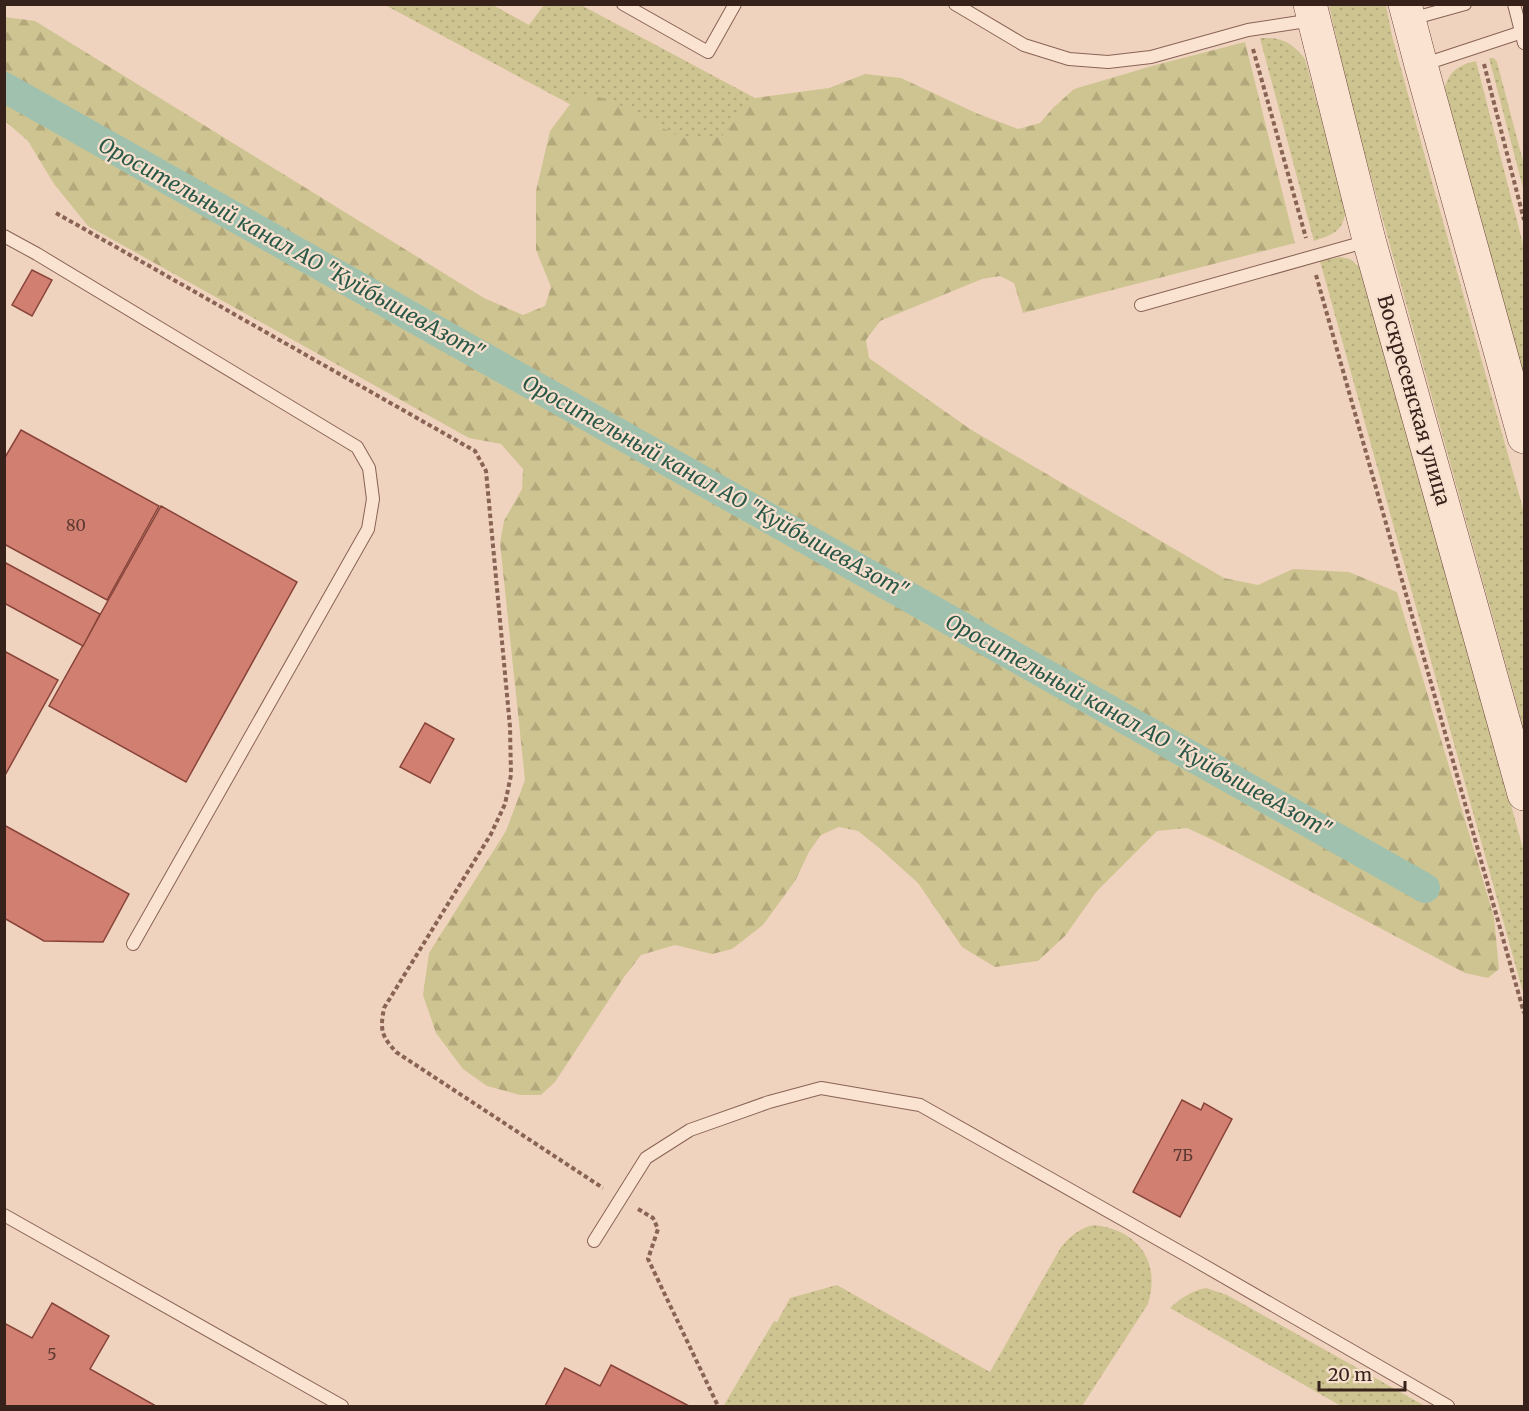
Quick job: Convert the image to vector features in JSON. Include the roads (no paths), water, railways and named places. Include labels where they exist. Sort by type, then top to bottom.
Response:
[{"type":"main road","name":"Воскресенская улица","points":[[1311,12],[1369,240],[1524,794]]},
{"type":"main road","points":[[1407,12],[1524,437]]},
{"type":"lane","points":[[623,4],[708,52],[735,4]]},
{"type":"lane","points":[[955,4],[1024,45],[1069,59],[1108,62],[1151,57],[1311,12]]},
{"type":"lane","points":[[1407,12],[1465,4]]},
{"type":"lane","points":[[1421,65],[1523,38],[1514,4]]},
{"type":"lane","points":[[4,236],[357,447],[369,468],[373,499],[368,529],[133,944]]},
{"type":"lane","points":[[1141,305],[1369,240]]},
{"type":"lane","points":[[594,1241],[646,1158],[690,1130],[769,1102],[821,1088],[921,1105],[1448,1407]]},
{"type":"lane","points":[[4,1215],[342,1407]]},
{"type":"waterway","name":"Оросительный канал АО \"КуйбышевАзот\"","points":[[4,87],[1425,888]]}]
